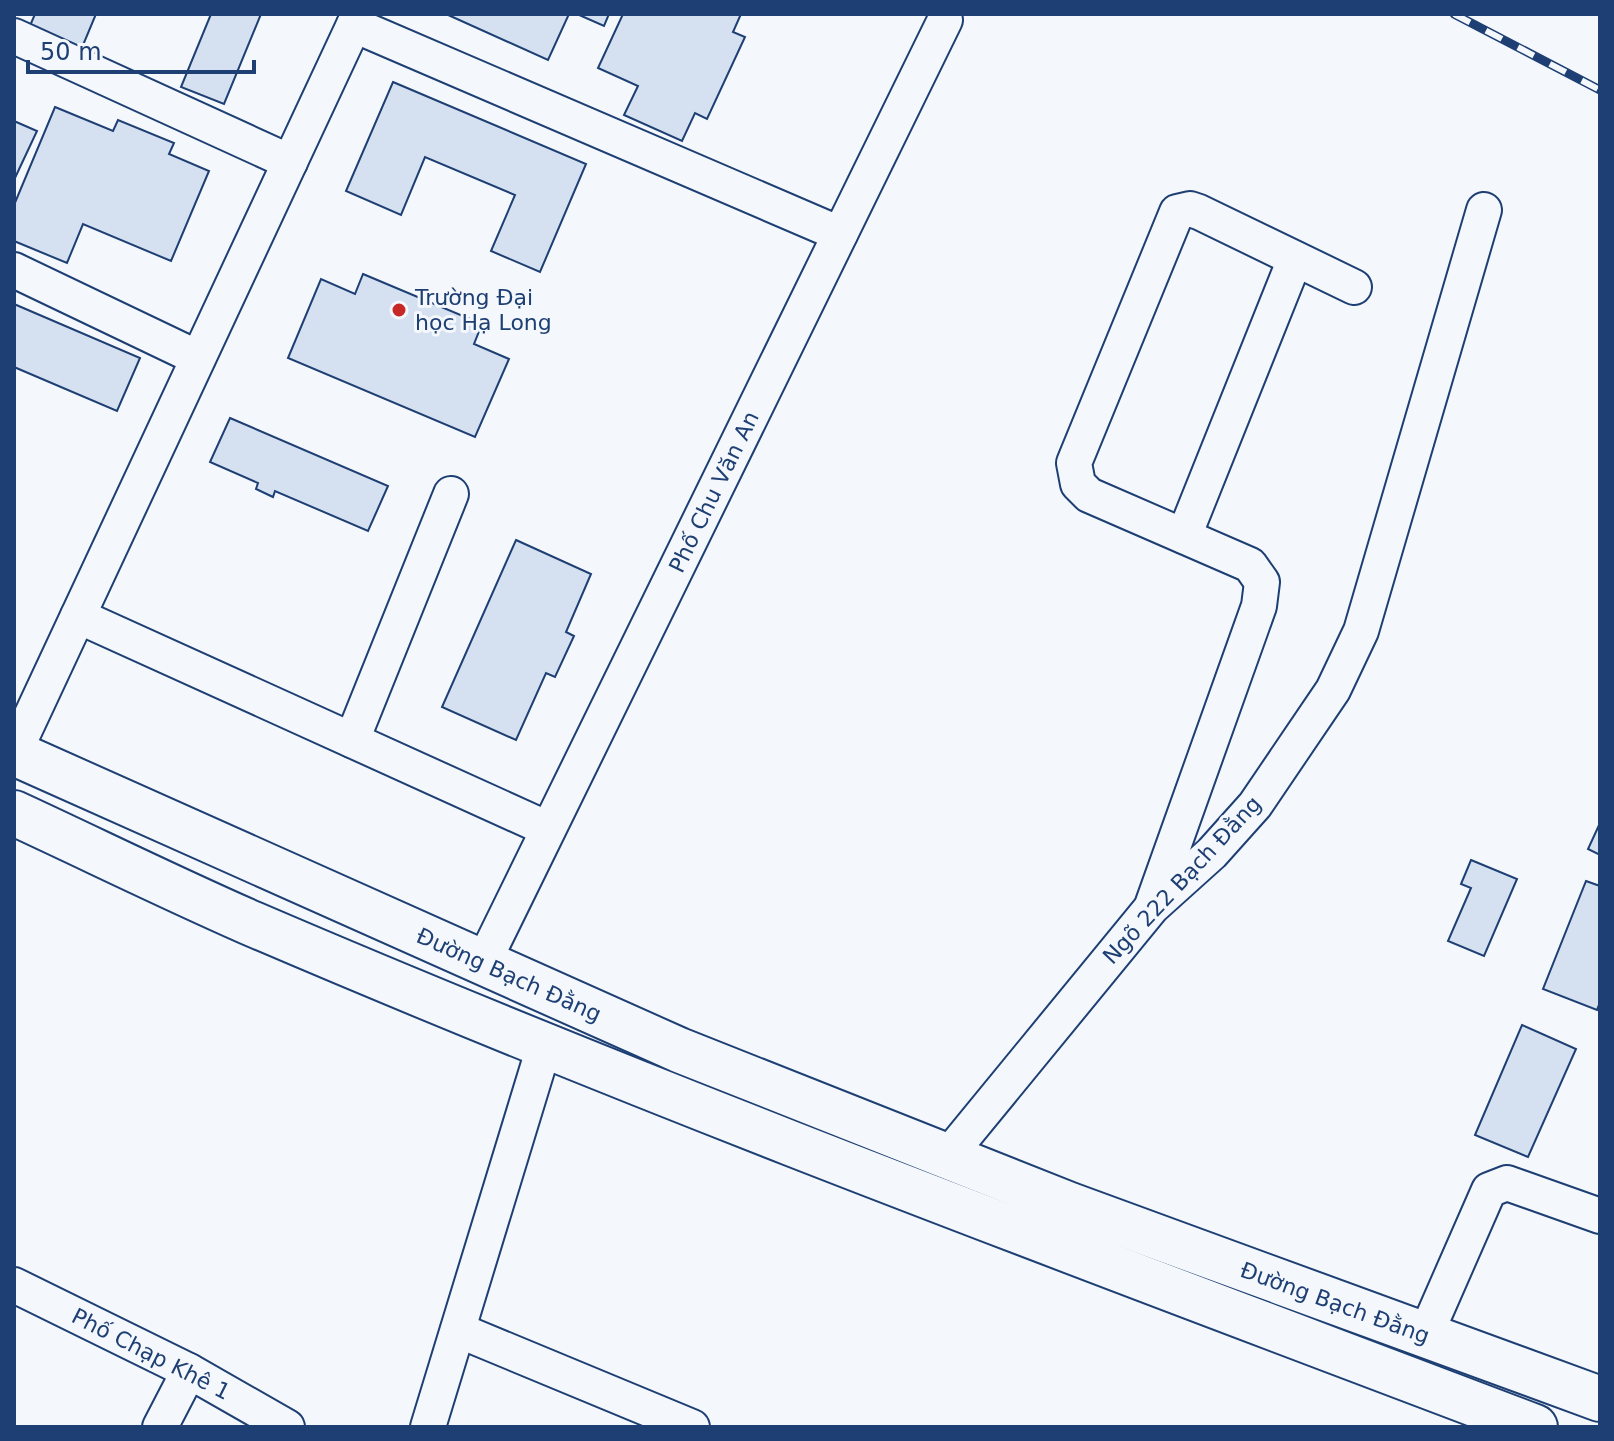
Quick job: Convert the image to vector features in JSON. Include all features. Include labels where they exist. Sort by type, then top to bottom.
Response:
[{"type":"highway","name":"Đường Bạch Đằng","points":[[14,753],[679,1050],[1070,1205],[1600,1399]]},
{"type":"highway","points":[[14,813],[249,922],[544,1047]]},
{"type":"highway","name":"Đường Bạch Đằng","points":[[544,1047],[1535,1427]]},
{"type":"street","points":[[14,753],[357,19],[840,234]]},
{"type":"street","name":"Phố Chu Văn An","points":[[483,963],[945,20]]},
{"type":"street","points":[[14,36],[290,162]]},
{"type":"street","points":[[1152,907],[1263,592],[1257,573],[1250,565],[1089,495],[1078,484],[1074,463],[1177,212],[1190,209],[1199,212],[1354,287]]},
{"type":"street","name":"Ngõ 222 Bạch Đằng","points":[[947,1157],[1152,907],[1212,853],[1255,805],[1350,660],[1484,210]]},
{"type":"street","points":[[1184,536],[1295,259]]},
{"type":"street","points":[[14,270],[198,358]]},
{"type":"street","points":[[352,740],[451,494]]},
{"type":"street","points":[[78,616],[548,829]]},
{"type":"street","points":[[428,1427],[544,1047]]},
{"type":"street","points":[[1425,1336],[1489,1190],[1507,1183],[1600,1216]]},
{"type":"street","name":"Phố Chạp Khê 1","points":[[14,1285],[189,1371],[287,1427]]},
{"type":"street","points":[[458,1330],[692,1427]]},
{"type":"street","points":[[160,1427],[189,1371]]},
{"type":"building","points":[[35,14],[96,14],[81,50],[29,28]]},
{"type":"building","points":[[211,14],[261,14],[224,104],[181,87]]},
{"type":"building","points":[[446,14],[569,14],[548,60]]},
{"type":"building","points":[[577,14],[609,14],[604,26]]},
{"type":"building","points":[[623,14],[741,14],[733,32],[745,37],[707,119],[695,113],[682,141],[624,115],[638,86],[598,68]]},
{"type":"building","points":[[393,82],[586,164],[540,272],[491,251],[515,195],[425,157],[401,215],[346,191]]},
{"type":"building","points":[[55,107],[113,131],[118,120],[174,143],[169,154],[209,171],[171,261],[83,224],[67,263],[14,241],[14,205]]},
{"type":"building","points":[[14,121],[37,131],[14,180]]},
{"type":"building","points":[[363,274],[482,324],[474,344],[509,359],[475,437],[288,358],[321,279],[355,294]]},
{"type":"building","points":[[14,304],[140,358],[117,411],[14,367]]},
{"type":"building","points":[[230,418],[388,486],[368,531],[275,491],[273,497],[256,489],[258,483],[210,462]]},
{"type":"building","points":[[516,540],[591,574],[566,632],[574,636],[555,677],[546,673],[516,740],[442,707]]},
{"type":"building","points":[[1600,823],[1600,855],[1588,849]]},
{"type":"building","points":[[1471,860],[1517,879],[1484,956],[1448,941],[1471,888],[1461,884]]},
{"type":"building","points":[[1586,881],[1600,886],[1600,1002],[1597,1010],[1543,989]]},
{"type":"building","points":[[1522,1025],[1576,1049],[1528,1157],[1475,1135]]},
{"type":"railway","points":[[1454,14],[1600,90]]},
{"type":"place","name":"Trường Đại học Hạ Long","points":[[399,310]]}]
